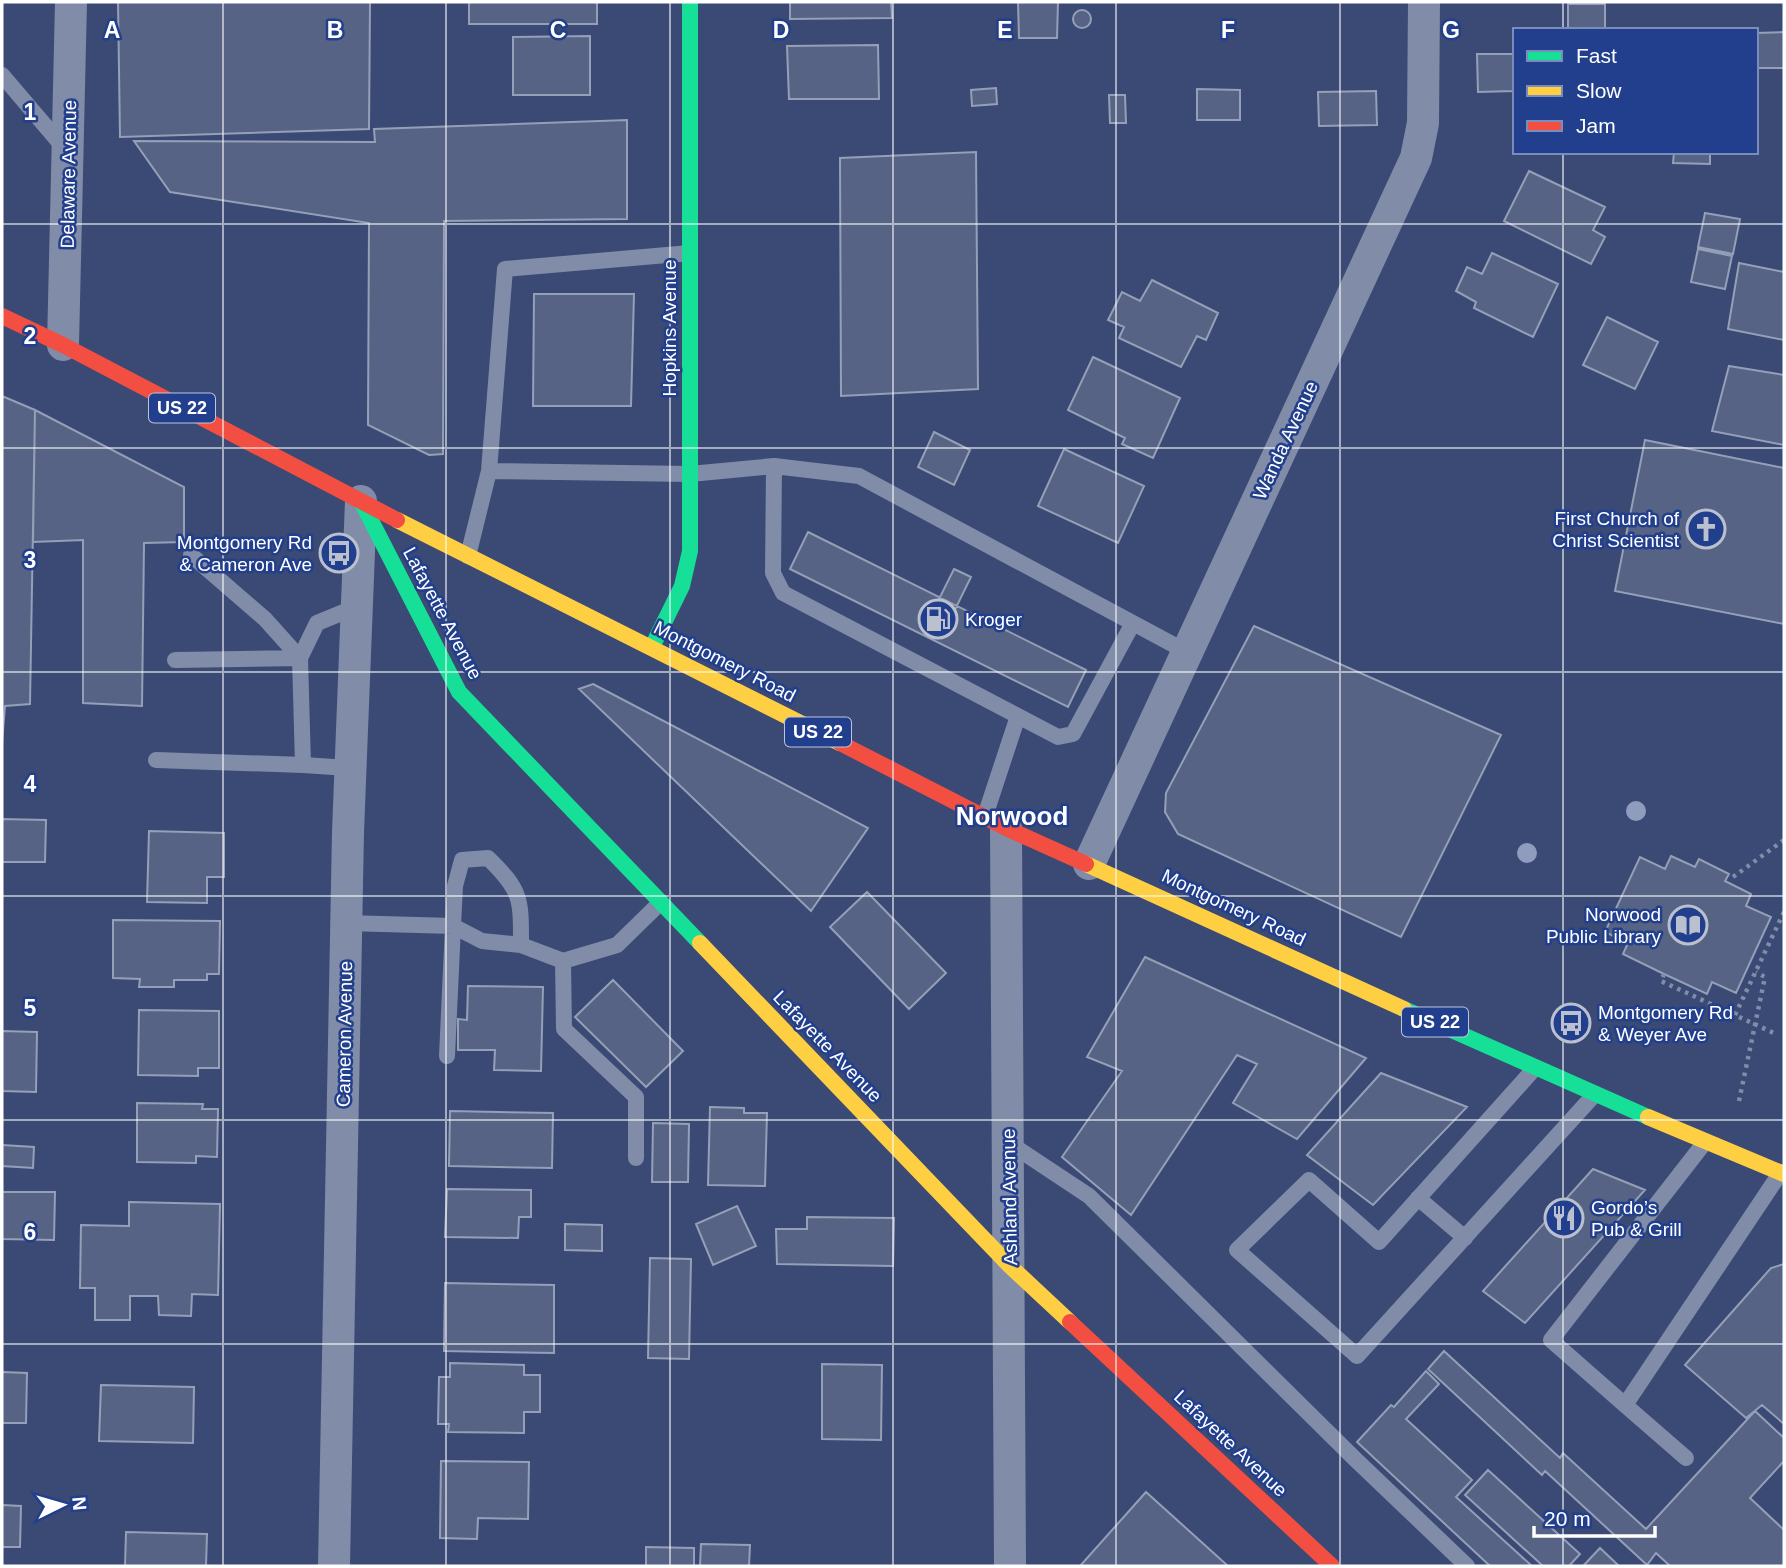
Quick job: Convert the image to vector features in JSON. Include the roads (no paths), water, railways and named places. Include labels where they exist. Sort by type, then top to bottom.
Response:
[{"type":"street","name":"Delaware Avenue","points":[[62,345],[71,2]]},
{"type":"street","name":"Hopkins Avenue","points":[[652,647],[682,586],[690,551],[690,2]]},
{"type":"street","name":"Wanda Avenue","points":[[1089,864],[1416,158],[1423,122],[1424,2]]},
{"type":"street","name":"Montgomery Road","points":[[2,316],[468,556],[995,822],[1595,1094],[1705,1142],[1783,1168]]},
{"type":"street","name":"Cameron Avenue","points":[[334,1566],[345,923],[361,501]]},
{"type":"street","name":"Lafayette Avenue","points":[[361,501],[459,692],[1010,1266],[1332,1566]]},
{"type":"street","name":"Ashland Avenue","points":[[995,822],[1009,1143],[1010,1566]]},
{"type":"lane","points":[[2,75],[69,154]]},
{"type":"lane","points":[[468,556],[489,471],[505,269],[690,253]]},
{"type":"lane","points":[[489,471],[690,474],[774,466],[859,475],[1187,652]]},
{"type":"lane","points":[[774,466],[773,573],[783,593],[1058,737],[1073,734],[1133,623]]},
{"type":"lane","points":[[191,555],[265,619],[300,658]]},
{"type":"lane","points":[[303,765],[300,658],[317,622],[356,607]]},
{"type":"lane","points":[[175,660],[300,658]]},
{"type":"lane","points":[[995,822],[1018,716]]},
{"type":"lane","points":[[156,760],[349,768]]},
{"type":"lane","points":[[447,1056],[455,887],[462,860],[488,858],[509,879],[521,905],[521,945]]},
{"type":"lane","points":[[345,923],[453,926],[482,941],[521,945],[563,961],[618,945],[661,902]]},
{"type":"lane","points":[[563,961],[564,1029],[636,1097],[636,1158]]},
{"type":"lane","points":[[1535,1067],[1379,1242],[1309,1180],[1237,1250],[1357,1356],[1595,1094]]},
{"type":"lane","points":[[1686,1458],[1551,1340],[1705,1142]]},
{"type":"lane","points":[[1009,1143],[1089,1196],[1467,1566]]},
{"type":"lane","points":[[1625,1405],[1783,1168]]},
{"type":"lane","points":[[1418,1198],[1465,1238]]},
{"type":"place","name":"First Church of Christ Scientist","points":[[1706,529]]},
{"type":"place","name":"Montgomery Rd & Cameron Ave","points":[[339,553]]},
{"type":"place","name":"Kroger","points":[[938,619]]},
{"type":"place","name":"Norwood Public Library","points":[[1688,925]]},
{"type":"place","name":"Montgomery Rd & Weyer Ave","points":[[1571,1023]]},
{"type":"place","name":"Gordo’s Pub & Grill","points":[[1564,1218]]},
{"type":"district","name":"Norwood","points":[[1012,816]]}]
